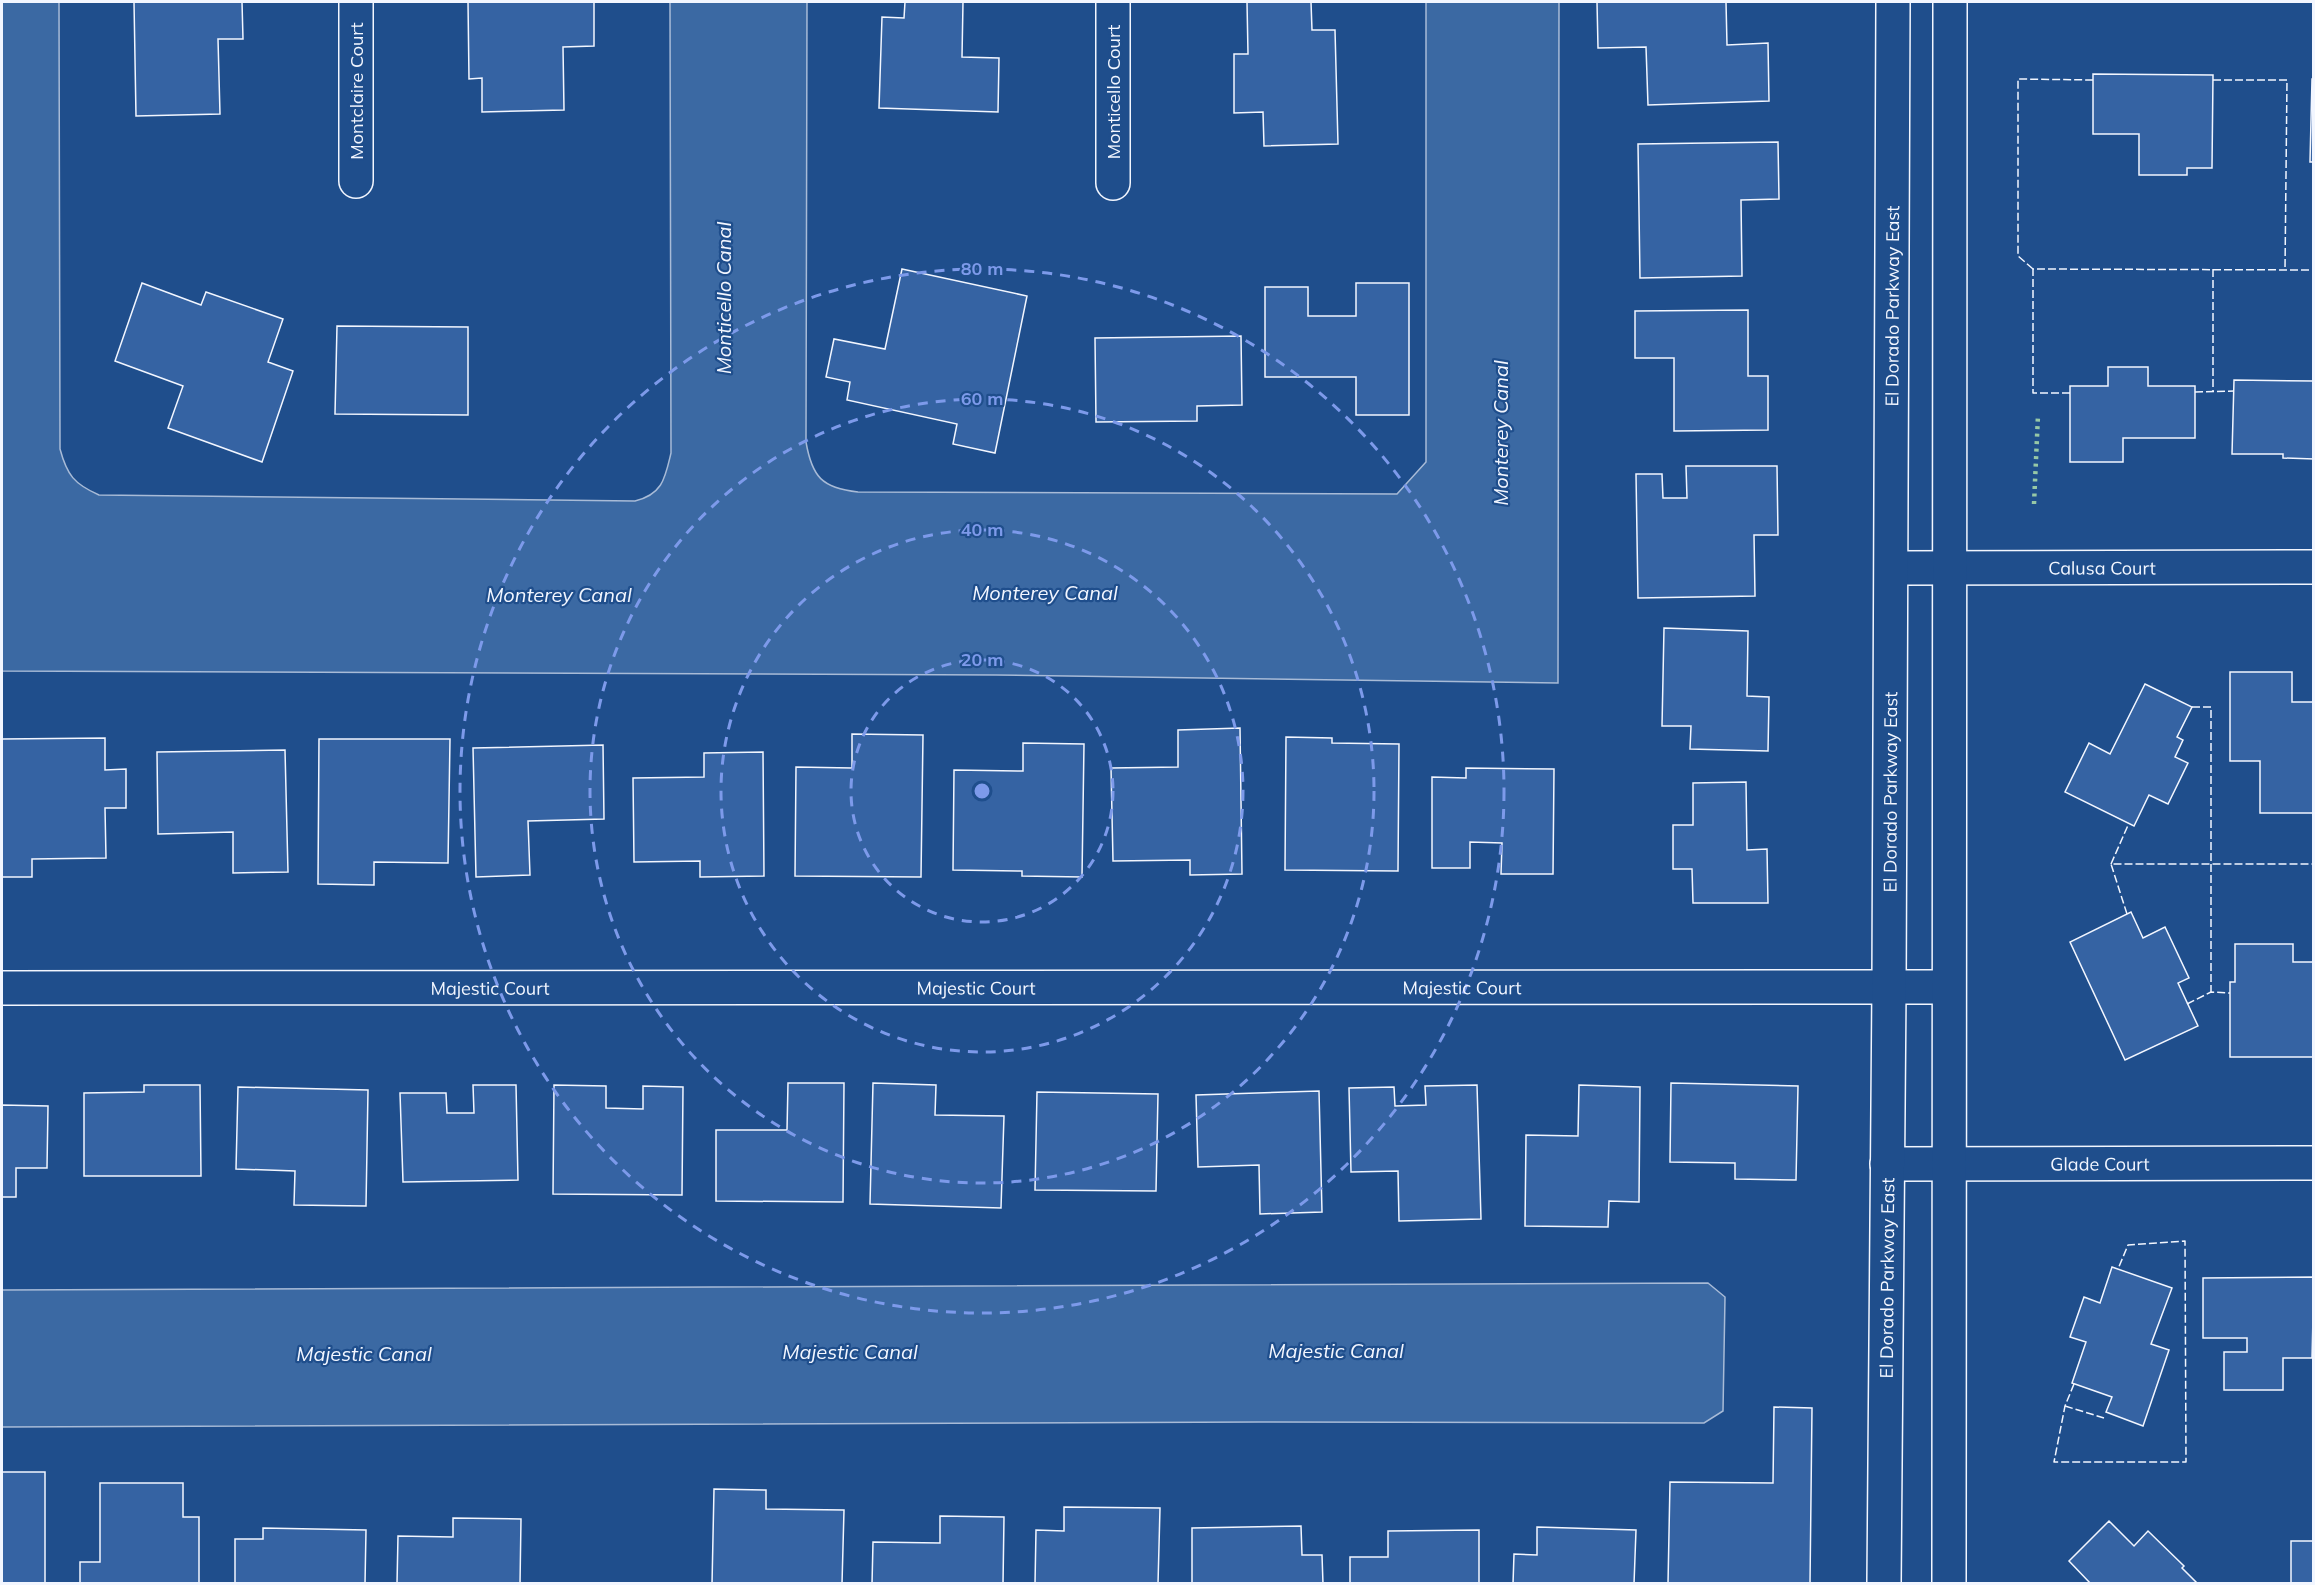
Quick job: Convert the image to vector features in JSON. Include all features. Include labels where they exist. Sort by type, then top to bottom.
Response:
[{"type":"street","name":"Montclaire Court","points":[[356,2],[356,181]]},
{"type":"street","name":"Monticello Court","points":[[1113,2],[1113,183]]},
{"type":"street","name":"El Dorado Parkway East","points":[[1884,1584],[1890,988],[1893,2]]},
{"type":"street","points":[[1949,1584],[1950,2]]},
{"type":"street","name":"Calusa Court","points":[[1892,568],[2313,567]]},
{"type":"street","name":"Majestic Court","points":[[2,988],[1948,987]]},
{"type":"street","name":"Glade Court","points":[[1887,1164],[2313,1163]]},
{"type":"water","points":[[2,2],[59,2],[60,449],[69,472],[83,487],[99,495],[635,501],[652,494],[661,484],[671,453],[670,2],[807,2],[806,442],[808,454],[816,472],[827,484],[858,492],[1397,494],[1426,462],[1426,2],[1559,2],[1558,683],[996,675],[2,671]]},
{"type":"water","name":"Majestic Canal","points":[[1708,1283],[1725,1297],[1723,1411],[1704,1423],[1259,1422],[2,1427],[2,1290]]},
{"type":"building","points":[[134,2],[242,2],[243,39],[218,39],[220,114],[136,116]]},
{"type":"building","points":[[468,2],[594,2],[594,46],[563,47],[564,110],[482,112],[482,78],[469,79]]},
{"type":"building","points":[[905,2],[963,2],[962,57],[999,58],[998,112],[879,108],[882,17],[904,18]]},
{"type":"building","points":[[1247,2],[1311,2],[1312,30],[1335,30],[1338,144],[1264,146],[1263,112],[1234,113],[1234,54],[1248,54]]},
{"type":"building","points":[[1597,2],[1726,2],[1727,45],[1768,43],[1769,101],[1648,105],[1646,47],[1598,48]]},
{"type":"building","points":[[2093,74],[2213,75],[2212,168],[2187,168],[2187,175],[2139,175],[2139,134],[2093,134]]},
{"type":"building","points":[[2312,79],[2314,79],[2314,162],[2310,162]]},
{"type":"building","points":[[1778,142],[1779,199],[1741,200],[1742,276],[1640,278],[1638,144]]},
{"type":"building","points":[[902,269],[1027,296],[995,453],[953,444],[957,424],[847,400],[850,382],[826,377],[834,339],[885,349]]},
{"type":"building","points":[[142,283],[201,305],[206,292],[283,319],[268,362],[293,371],[262,462],[168,428],[183,386],[115,361]]},
{"type":"building","points":[[1356,283],[1409,283],[1409,415],[1356,415],[1356,377],[1265,377],[1265,287],[1308,287],[1308,316],[1356,316]]},
{"type":"building","points":[[1748,310],[1748,376],[1768,376],[1768,430],[1674,431],[1674,358],[1635,358],[1635,311]]},
{"type":"building","points":[[337,326],[468,327],[468,415],[335,414]]},
{"type":"building","points":[[1241,336],[1242,405],[1197,406],[1197,421],[1096,422],[1095,338]]},
{"type":"building","points":[[2108,367],[2148,367],[2148,386],[2195,386],[2195,438],[2123,438],[2123,462],[2070,462],[2070,386],[2108,386]]},
{"type":"building","points":[[2234,380],[2314,381],[2314,459],[2283,458],[2283,454],[2232,454]]},
{"type":"building","points":[[1686,466],[1777,466],[1778,535],[1754,535],[1755,596],[1638,598],[1636,474],[1662,474],[1663,498],[1687,498]]},
{"type":"building","points":[[1664,628],[1748,631],[1747,696],[1769,697],[1768,751],[1690,749],[1691,726],[1662,726]]},
{"type":"building","points":[[2230,672],[2292,672],[2292,702],[2314,702],[2314,813],[2260,813],[2260,761],[2230,761]]},
{"type":"building","points":[[2145,684],[2192,707],[2177,737],[2183,740],[2175,757],[2188,763],[2168,804],[2149,795],[2134,826],[2065,792],[2089,743],[2110,754]]},
{"type":"building","points":[[1240,728],[1242,874],[1190,875],[1190,860],[1113,861],[1111,768],[1178,767],[1178,730]]},
{"type":"building","points":[[852,734],[923,735],[921,877],[795,876],[796,767],[852,768]]},
{"type":"building","points":[[1286,737],[1332,738],[1332,743],[1399,744],[1398,871],[1285,870]]},
{"type":"building","points":[[105,738],[105,770],[126,769],[126,808],[105,808],[106,858],[32,859],[32,877],[2,877],[2,739]]},
{"type":"building","points":[[319,739],[450,739],[448,863],[374,862],[374,885],[318,884]]},
{"type":"building","points":[[1023,743],[1084,744],[1082,877],[1022,876],[1022,871],[953,870],[954,770],[1023,771]]},
{"type":"building","points":[[603,745],[604,819],[528,821],[530,875],[476,877],[473,748]]},
{"type":"building","points":[[285,750],[288,872],[233,873],[233,832],[158,834],[157,752]]},
{"type":"building","points":[[763,752],[764,876],[700,877],[700,861],[634,862],[633,778],[704,777],[704,753]]},
{"type":"building","points":[[1466,768],[1554,769],[1553,874],[1501,874],[1502,843],[1470,842],[1470,868],[1432,868],[1432,777],[1466,778]]},
{"type":"building","points":[[1746,782],[1747,850],[1767,849],[1768,903],[1693,903],[1692,869],[1673,869],[1673,825],[1693,825],[1693,783]]},
{"type":"building","points":[[2131,912],[2143,938],[2165,927],[2189,978],[2178,983],[2198,1026],[2125,1060],[2070,942]]},
{"type":"building","points":[[2235,944],[2293,944],[2293,962],[2314,962],[2314,1057],[2230,1057],[2230,982],[2235,982]]},
{"type":"building","points":[[788,1083],[844,1083],[843,1202],[716,1201],[716,1130],[787,1130]]},
{"type":"building","points":[[873,1083],[936,1085],[935,1115],[1004,1116],[1001,1208],[870,1204]]},
{"type":"building","points":[[1671,1083],[1798,1086],[1796,1180],[1735,1179],[1735,1163],[1670,1162]]},
{"type":"building","points":[[144,1085],[200,1085],[201,1176],[84,1176],[84,1093],[144,1092]]},
{"type":"building","points":[[473,1085],[516,1085],[518,1180],[403,1182],[400,1093],[446,1093],[447,1113],[474,1113]]},
{"type":"building","points":[[554,1085],[606,1086],[606,1108],[643,1109],[643,1086],[683,1087],[682,1195],[553,1194]]},
{"type":"building","points":[[1477,1085],[1481,1219],[1399,1221],[1398,1171],[1351,1172],[1349,1088],[1394,1087],[1395,1106],[1426,1105],[1425,1086]]},
{"type":"building","points":[[1579,1085],[1640,1087],[1639,1202],[1609,1201],[1608,1227],[1525,1226],[1526,1135],[1578,1136]]},
{"type":"building","points":[[238,1087],[368,1090],[366,1206],[294,1205],[295,1171],[236,1169]]},
{"type":"building","points":[[1319,1091],[1322,1212],[1260,1214],[1259,1165],[1198,1167],[1196,1095]]},
{"type":"building","points":[[1037,1092],[1158,1094],[1156,1191],[1035,1190]]},
{"type":"building","points":[[2,1105],[48,1106],[47,1168],[16,1168],[16,1197],[2,1197]]},
{"type":"building","points":[[2112,1267],[2172,1288],[2151,1344],[2169,1350],[2143,1426],[2106,1412],[2112,1397],[2072,1383],[2086,1342],[2070,1337],[2084,1297],[2100,1303]]},
{"type":"building","points":[[2314,1277],[2312,1358],[2283,1358],[2283,1390],[2224,1390],[2224,1352],[2247,1352],[2247,1338],[2203,1338],[2203,1278]]},
{"type":"building","points":[[1774,1407],[1812,1408],[1810,1584],[1668,1584],[1670,1482],[1773,1483]]},
{"type":"building","points":[[2,1472],[45,1472],[45,1584],[2,1584]]},
{"type":"building","points":[[100,1483],[183,1483],[183,1517],[199,1517],[199,1584],[80,1584],[80,1562],[100,1562]]},
{"type":"building","points":[[714,1489],[766,1490],[766,1509],[844,1510],[842,1584],[712,1584]]},
{"type":"building","points":[[1064,1507],[1160,1508],[1158,1584],[1035,1584],[1036,1530],[1064,1531]]},
{"type":"building","points":[[940,1516],[1004,1517],[1003,1584],[872,1584],[873,1542],[940,1543]]},
{"type":"building","points":[[453,1518],[521,1519],[520,1584],[397,1584],[398,1536],[453,1537]]},
{"type":"building","points":[[2109,1521],[2134,1546],[2148,1531],[2184,1566],[2182,1568],[2198,1584],[2091,1584],[2069,1561]]},
{"type":"building","points":[[1301,1526],[1302,1555],[1322,1555],[1323,1584],[1192,1584],[1192,1528]]},
{"type":"building","points":[[1537,1527],[1636,1530],[1634,1584],[1513,1584],[1514,1554],[1537,1555]]},
{"type":"building","points":[[263,1528],[366,1530],[365,1584],[235,1584],[235,1539],[263,1539]]},
{"type":"building","points":[[1479,1530],[1479,1584],[1350,1584],[1350,1557],[1388,1557],[1388,1531]]},
{"type":"building","points":[[2291,1541],[2314,1541],[2314,1584],[2291,1584]]},
{"type":"hedge","points":[[2034,504],[2038,415]]},
{"type":"fence","points":[[2033,269],[2018,256],[2018,79],[2093,80]]},
{"type":"fence","points":[[2213,80],[2287,80],[2285,270]]},
{"type":"fence","points":[[2070,393],[2033,393],[2033,269],[2314,270]]},
{"type":"fence","points":[[2213,269],[2213,392]]},
{"type":"fence","points":[[2195,392],[2234,391]]},
{"type":"fence","points":[[2192,707],[2211,707],[2211,992]]},
{"type":"fence","points":[[2111,864],[2129,823]]},
{"type":"fence","points":[[2127,914],[2111,864],[2314,864]]},
{"type":"fence","points":[[2187,1004],[2211,992],[2230,993]]},
{"type":"fence","points":[[2074,1384],[2065,1406],[2054,1462],[2186,1462],[2185,1241],[2128,1245],[2118,1269]]},
{"type":"fence","points":[[2065,1406],[2104,1418]]},
{"type":"water label","name":"Monticello Canal","points":[[723,298]]},
{"type":"water label","name":"Monterey Canal","points":[[1500,433]]},
{"type":"water label","name":"Monterey Canal","points":[[1045,592]]},
{"type":"water label","name":"Monterey Canal","points":[[559,594]]}]
